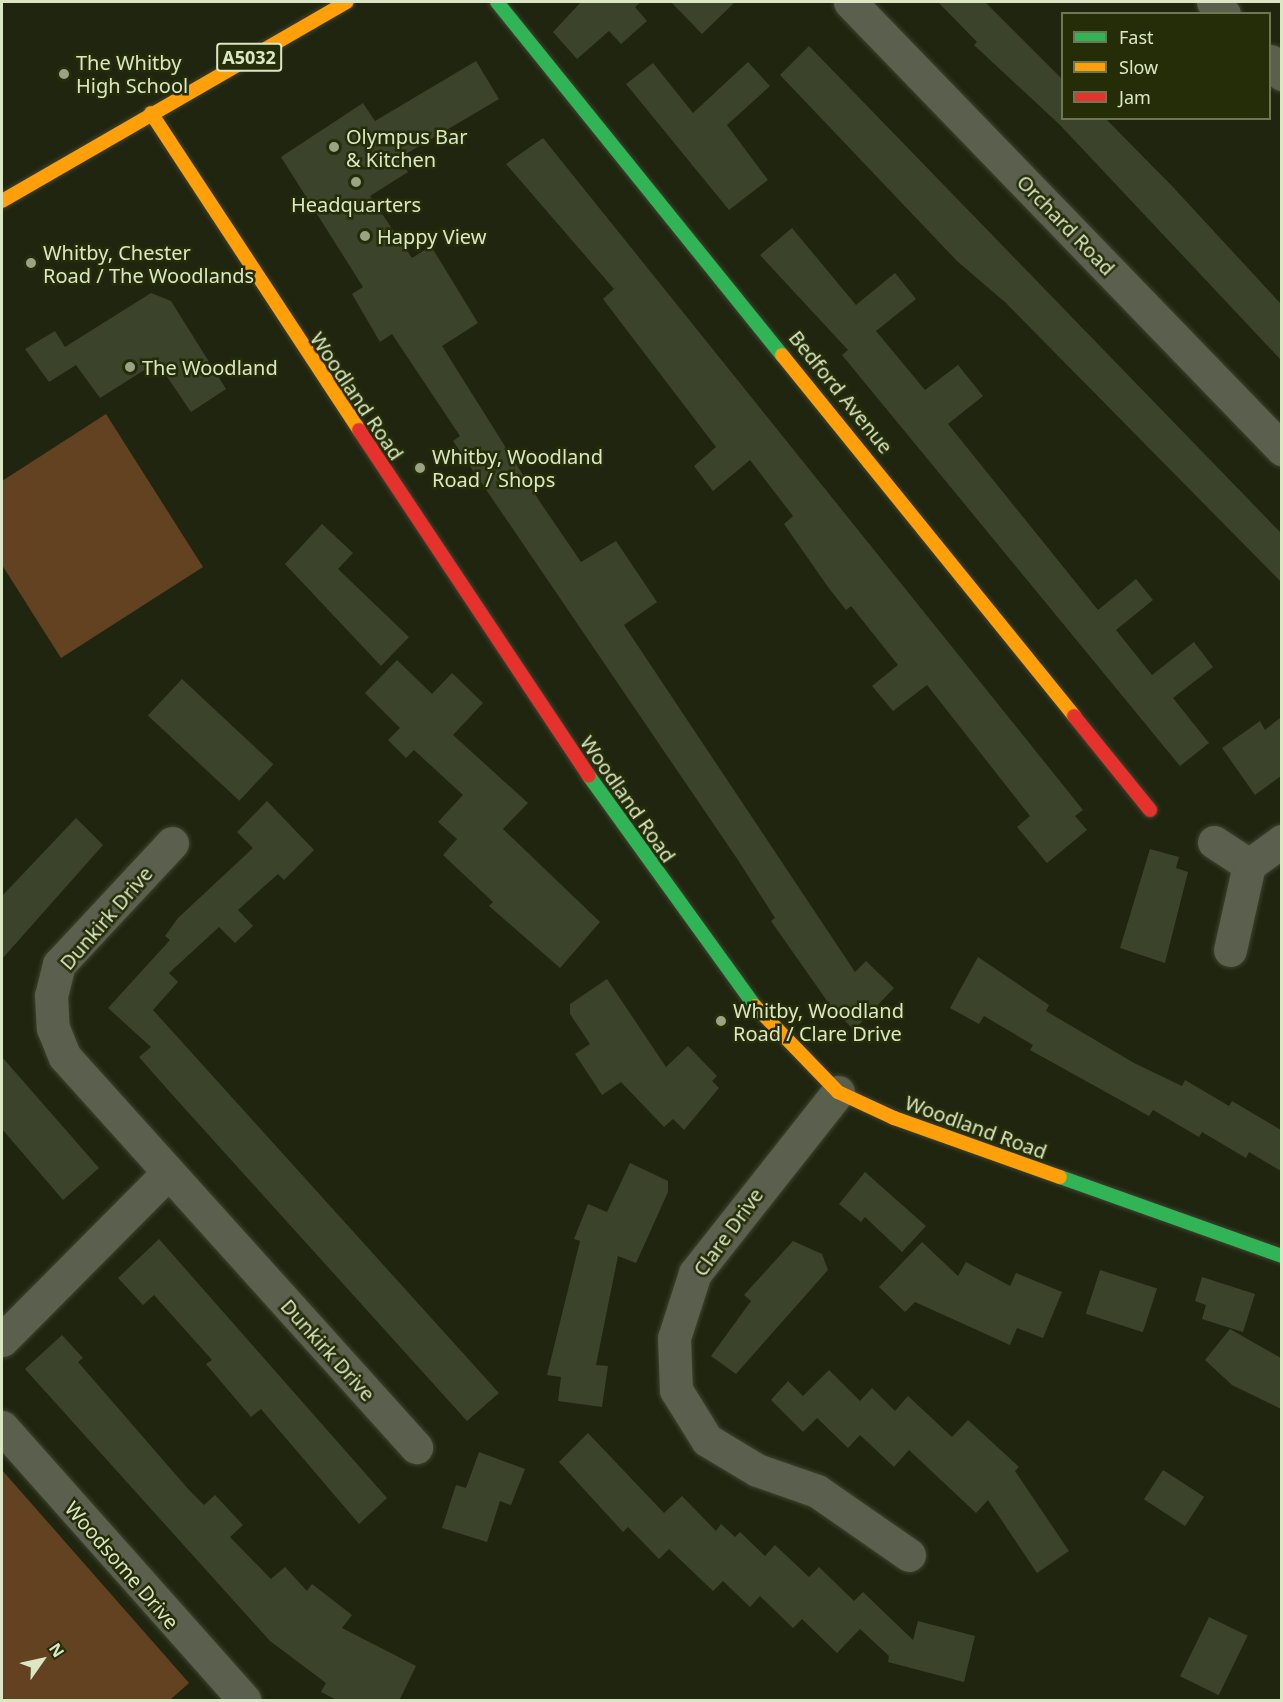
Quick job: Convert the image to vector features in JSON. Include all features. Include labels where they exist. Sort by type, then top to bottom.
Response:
[{"type":"street","name":"A5032","points":[[2,201],[347,2]]},
{"type":"street","name":"Bedford Avenue","points":[[497,2],[639,171],[1150,810]]},
{"type":"street","name":"Orchard Road","points":[[850,2],[1281,449]]},
{"type":"street","name":"Woodland Road","points":[[152,113],[533,697],[735,983],[838,1092],[894,1118],[1281,1256]]},
{"type":"street","points":[[1230,950],[1249,865],[1281,841]]},
{"type":"street","points":[[1214,842],[1249,865]]},
{"type":"street","name":"Dunkirk Drive","points":[[172,843],[59,964],[51,995],[53,1028],[65,1057],[416,1447]]},
{"type":"street","name":"Clare Drive","points":[[838,1092],[695,1274],[674,1338],[676,1390],[707,1440],[757,1470],[817,1491],[909,1555]]},
{"type":"street","points":[[2,1340],[168,1173]]},
{"type":"street","name":"Woodsome Drive","points":[[2,1427],[244,1701]]},
{"type":"shaded area","points":[[106,414],[203,567],[61,658],[2,565],[2,481]]},
{"type":"shaded area","points":[[2,1470],[189,1683],[170,1700],[2,1700]]},
{"type":"building","points":[[581,2],[641,2],[635,7],[647,21],[621,44],[609,31],[577,59],[553,32]]},
{"type":"building","points":[[671,2],[735,2],[702,34]]},
{"type":"building","points":[[938,2],[985,2],[1061,78],[1061,120],[1107,120],[1172,186],[1281,304],[1281,360],[1060,125],[974,45],[977,42]]},
{"type":"building","points":[[809,46],[1281,533],[1281,582],[1006,303],[957,261],[780,75]]},
{"type":"building","points":[[476,61],[499,99],[399,158],[408,172],[370,196],[412,258],[431,246],[478,323],[442,346],[540,502],[581,562],[616,541],[657,602],[624,625],[855,972],[866,961],[894,988],[854,1030],[832,1008],[771,921],[775,918],[738,860],[453,441],[460,436],[392,334],[380,342],[352,294],[363,287],[281,157],[363,103],[375,121]]},
{"type":"building","points":[[748,62],[770,86],[727,125],[768,180],[729,210],[626,84],[653,63],[693,113]]},
{"type":"building","points":[[543,138],[1083,810],[1075,816],[1087,830],[1047,863],[1017,827],[1030,816],[927,685],[893,711],[872,686],[898,665],[851,606],[846,610],[828,587],[784,524],[793,516],[750,460],[713,491],[694,466],[716,447],[603,299],[614,289],[506,164]]},
{"type":"building","points":[[792,228],[856,305],[895,273],[916,299],[876,331],[925,390],[958,365],[983,396],[948,424],[1098,610],[1136,579],[1153,600],[1116,630],[1152,675],[1194,642],[1213,667],[1173,698],[1209,743],[1180,766],[842,355],[848,350],[760,255]]},
{"type":"building","points":[[151,293],[171,301],[226,389],[191,412],[157,362],[100,398],[76,365],[49,382],[25,349],[55,331],[65,347]]},
{"type":"building","points":[[322,524],[353,553],[338,569],[409,637],[381,666],[285,564]]},
{"type":"building","points":[[397,660],[432,694],[452,673],[483,703],[453,735],[528,803],[503,829],[600,922],[560,968],[489,906],[493,902],[443,855],[457,839],[438,822],[463,795],[414,750],[406,758],[388,740],[400,728],[365,693]]},
{"type":"building","points":[[182,679],[273,764],[239,801],[148,716]]},
{"type":"building","points":[[1281,717],[1281,776],[1255,795],[1222,748],[1260,721],[1265,730]]},
{"type":"building","points":[[267,801],[314,850],[284,880],[278,874],[238,910],[253,926],[235,943],[219,927],[169,973],[178,982],[153,1010],[499,1393],[467,1421],[139,1057],[151,1047],[108,1008],[170,940],[165,936],[178,918],[253,848],[237,832]]},
{"type":"building","points":[[76,818],[103,845],[2,959],[2,896]]},
{"type":"building","points":[[1150,849],[1179,857],[1176,868],[1188,872],[1165,963],[1120,948]]},
{"type":"building","points":[[978,957],[1049,1005],[1046,1011],[1134,1063],[1182,1086],[1185,1080],[1229,1106],[1232,1101],[1281,1130],[1281,1171],[1249,1152],[1246,1158],[1202,1132],[1199,1137],[1153,1110],[1149,1116],[1030,1050],[1033,1045],[984,1016],[979,1024],[950,1008]]},
{"type":"building","points":[[607,979],[666,1067],[688,1046],[717,1076],[712,1081],[719,1088],[684,1130],[673,1119],[664,1127],[621,1082],[602,1095],[575,1054],[590,1044],[570,1014],[570,1004]]},
{"type":"building","points":[[2,1057],[99,1168],[63,1200],[2,1129]]},
{"type":"building","points":[[630,1163],[668,1181],[668,1192],[636,1263],[618,1256],[596,1365],[608,1366],[602,1407],[558,1401],[561,1377],[547,1375],[580,1241],[574,1239],[588,1204],[607,1212]]},
{"type":"building","points":[[865,1172],[926,1226],[902,1252],[865,1217],[861,1222],[839,1204]]},
{"type":"building","points":[[159,1239],[387,1498],[359,1524],[261,1409],[251,1417],[206,1364],[212,1360],[154,1295],[143,1305],[118,1278]]},
{"type":"building","points":[[793,1241],[822,1254],[828,1270],[736,1374],[711,1356],[751,1301],[744,1295]]},
{"type":"building","points":[[922,1242],[958,1276],[966,1262],[1010,1286],[1016,1273],[1062,1292],[1043,1338],[1017,1328],[1010,1345],[915,1302],[905,1312],[879,1287]]},
{"type":"building","points":[[1100,1270],[1157,1289],[1143,1332],[1086,1314]]},
{"type":"building","points":[[1202,1277],[1255,1294],[1243,1332],[1202,1319],[1206,1305],[1195,1301]]},
{"type":"building","points":[[1230,1329],[1281,1358],[1281,1409],[1232,1385],[1205,1360]]},
{"type":"building","points":[[62,1335],[83,1358],[78,1362],[189,1490],[204,1505],[215,1495],[243,1525],[230,1537],[271,1579],[285,1567],[307,1591],[312,1584],[352,1615],[342,1628],[416,1666],[399,1701],[339,1701],[321,1692],[326,1683],[270,1641],[25,1369]]},
{"type":"building","points":[[829,1370],[860,1401],[872,1388],[895,1411],[908,1396],[952,1437],[968,1420],[1019,1467],[1015,1471],[1069,1551],[1037,1573],[988,1500],[976,1513],[909,1450],[894,1467],[860,1435],[848,1448],[817,1418],[803,1432],[771,1400],[788,1381],[803,1396]]},
{"type":"building","points":[[588,1433],[664,1513],[682,1496],[716,1531],[721,1524],[735,1537],[740,1532],[765,1556],[775,1545],[809,1577],[819,1567],[854,1601],[863,1592],[913,1640],[918,1621],[975,1636],[964,1682],[888,1662],[889,1656],[860,1629],[837,1653],[802,1619],[793,1628],[760,1596],[750,1607],[723,1581],[713,1591],[669,1549],[659,1559],[628,1527],[623,1532],[559,1462]]},
{"type":"building","points":[[479,1452],[525,1469],[511,1505],[500,1501],[487,1542],[442,1528],[456,1485],[466,1488]]},
{"type":"building","points":[[1163,1470],[1204,1497],[1185,1526],[1144,1499]]},
{"type":"building","points":[[1209,1617],[1248,1636],[1219,1695],[1180,1676]]},
{"type":"traffic: fast","points":[[497,2],[782,355]]},
{"type":"traffic: fast","points":[[589,776],[755,1006]]},
{"type":"traffic: fast","points":[[1060,1177],[1282,1256]]},
{"type":"traffic: slow","points":[[2,201],[347,2]]},
{"type":"traffic: slow","points":[[151,113],[359,430]]},
{"type":"traffic: slow","points":[[782,355],[1074,716]]},
{"type":"traffic: slow","points":[[755,1006],[838,1092],[894,1118],[1060,1177]]},
{"type":"traffic: jam","points":[[359,430],[589,776]]},
{"type":"traffic: jam","points":[[1074,716],[1150,810]]},
{"type":"place","name":"The Whitby High School","points":[[64,74]]},
{"type":"place","name":"Olympus Bar & Kitchen","points":[[334,147]]},
{"type":"place","name":"Headquarters","points":[[356,182]]},
{"type":"place","name":"Happy View","points":[[365,236]]},
{"type":"place","name":"Whitby, Chester Road / The Woodlands","points":[[31,263]]},
{"type":"place","name":"The Woodland","points":[[130,367]]},
{"type":"place","name":"Whitby, Woodland Road / Shops","points":[[420,468]]},
{"type":"place","name":"Whitby, Woodland Road / Clare Drive","points":[[721,1021]]}]
